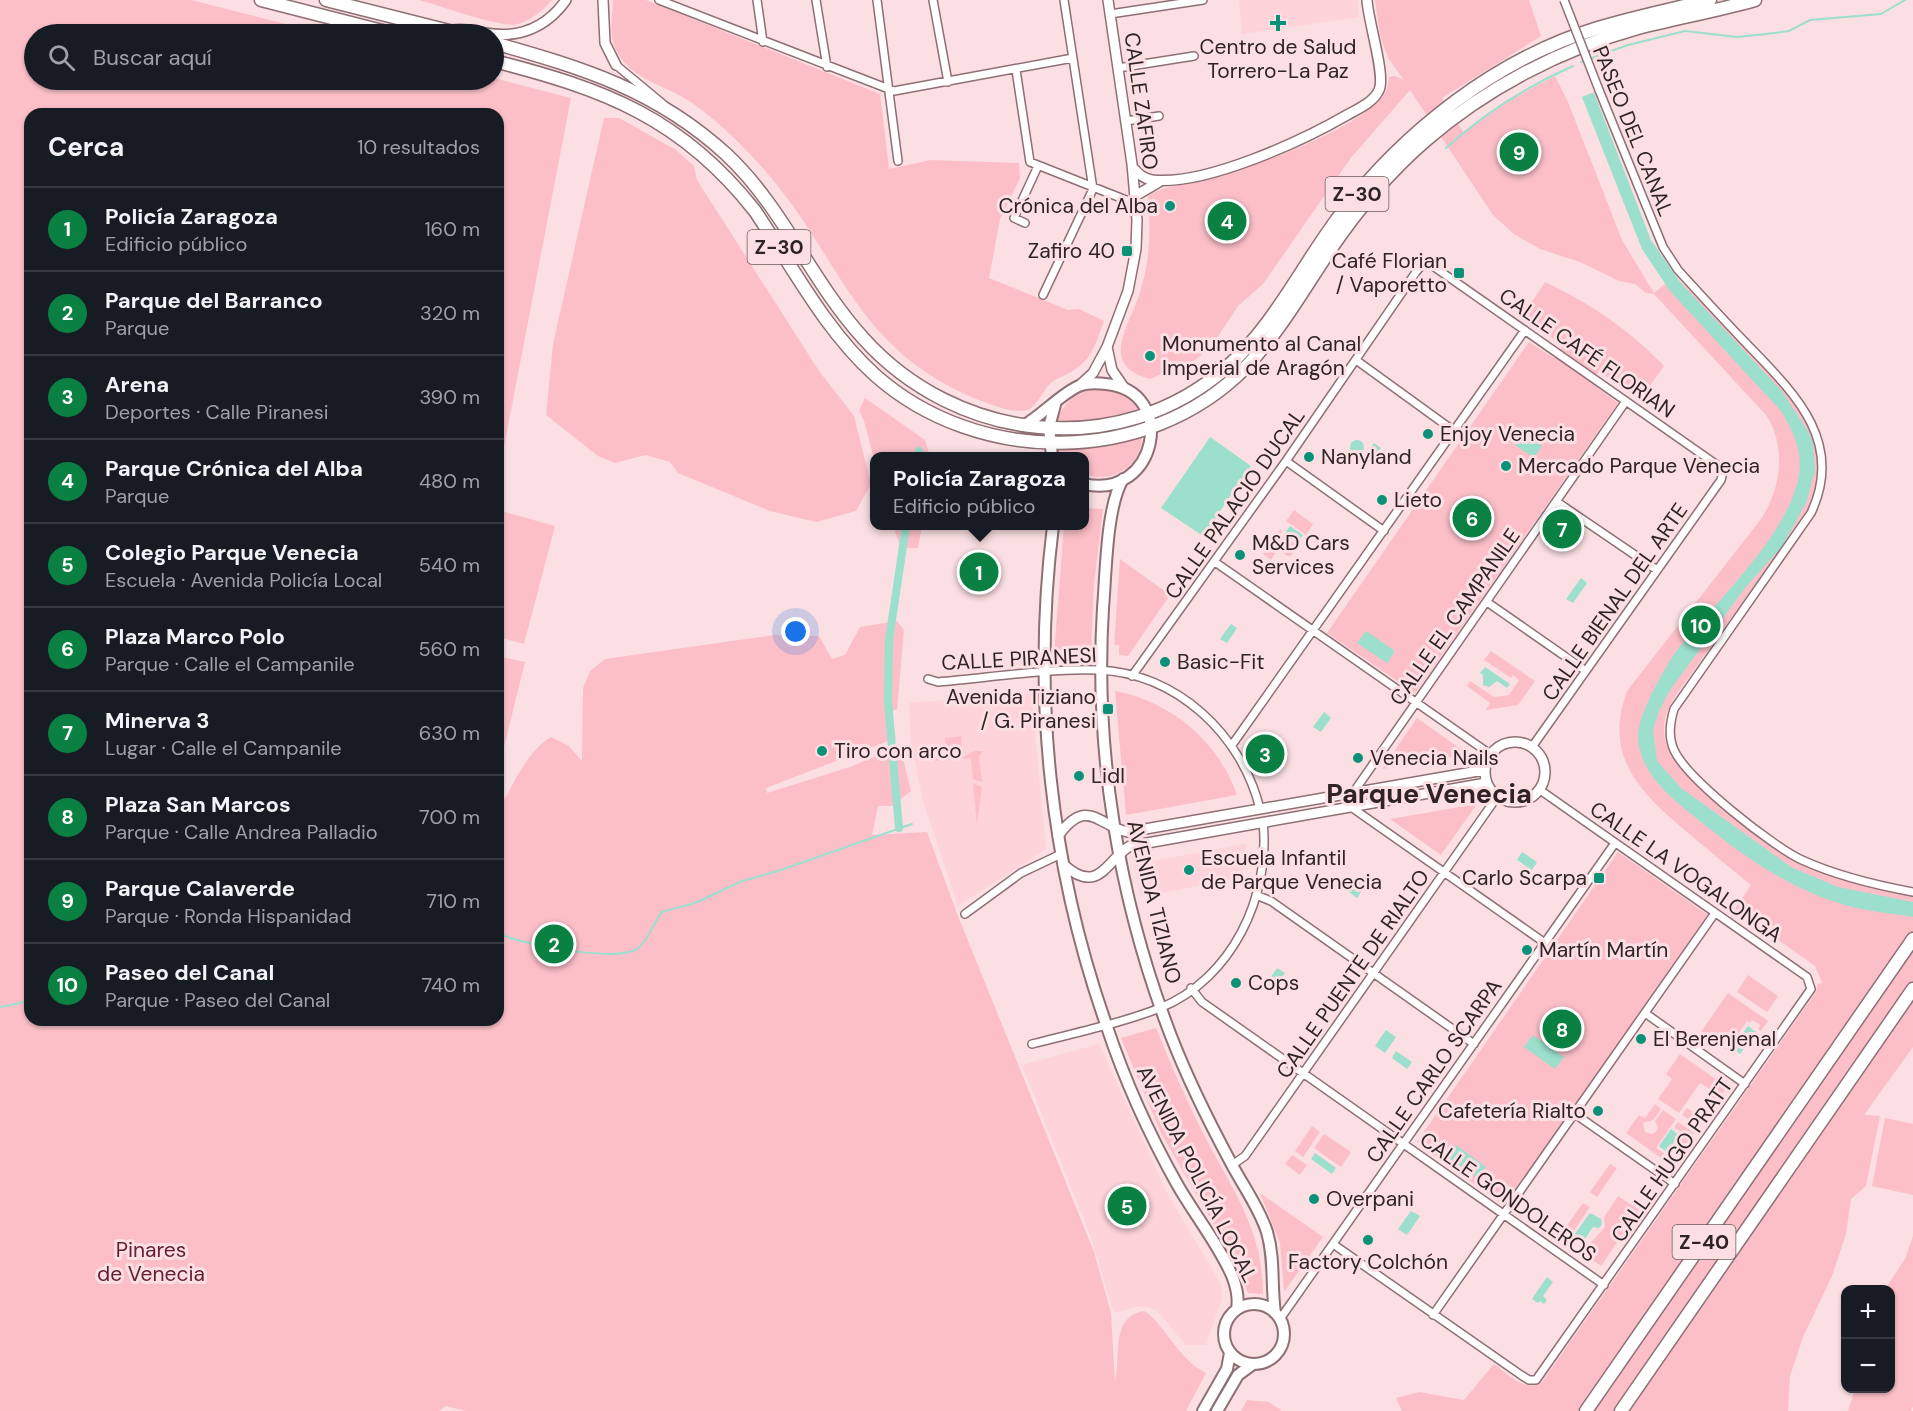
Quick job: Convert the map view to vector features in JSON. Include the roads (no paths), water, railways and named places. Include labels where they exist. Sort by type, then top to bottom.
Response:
[{"type":"highway","points":[[261,0],[355,24]]},
{"type":"highway","points":[[326,0],[420,24]]},
{"type":"highway","name":"Z-30","points":[[504,64],[572,82],[615,98],[654,119],[696,150],[750,205],[848,347],[896,392],[923,409],[968,429],[1013,441],[1049,437],[1092,441],[1125,435],[1208,383],[1243,352],[1275,314],[1317,248],[1362,188],[1400,148],[1460,99],[1497,74],[1571,38],[1597,28],[1710,0]]},
{"type":"highway","name":"Z-30","points":[[1149,420],[1198,404],[1244,369],[1277,331],[1345,228],[1371,195],[1426,140],[1468,108],[1504,84],[1580,48],[1635,29],[1755,0]]},
{"type":"highway","name":"Z-30","points":[[504,46],[590,71],[664,106],[712,142],[752,182],[782,221],[841,311],[884,361],[930,395],[980,417],[1023,426],[1049,437]]},
{"type":"highway","name":"Z-40","points":[[1586,1411],[1912,940]]},
{"type":"highway","name":"Z-40","points":[[1620,1411],[1913,989]]},
{"type":"main road","points":[[1023,426],[1080,385],[1104,384],[1125,389],[1141,402],[1149,420],[1149,452],[1143,462],[1123,479],[1109,485],[1089,484]]},
{"type":"main road","points":[[1051,452],[1049,437],[1055,405]]},
{"type":"main road","name":"AVENIDA TIZIANO","points":[[1123,479],[1117,491],[1109,544],[1102,670],[1106,757],[1119,856],[1140,943],[1161,1008],[1197,1095],[1232,1165],[1260,1213],[1267,1233],[1273,1266],[1277,1316]]},
{"type":"main road","name":"AVENIDA POLICÍA LOCAL","points":[[1052,530],[1047,583],[1044,673],[1048,764],[1062,859],[1082,945],[1106,1024],[1153,1137],[1191,1209],[1230,1273],[1238,1296],[1237,1309]]},
{"type":"main road","points":[[1203,1411],[1227,1369],[1230,1353],[1225,1329],[1237,1309],[1254,1304],[1277,1316],[1284,1338],[1279,1351],[1268,1361],[1253,1364],[1238,1376],[1217,1411]]},
{"type":"main road","points":[[1230,1353],[1237,1359],[1253,1364]]},
{"type":"street","points":[[504,33],[523,32],[543,24],[566,0]]},
{"type":"street","points":[[603,0],[605,43],[616,65],[655,95],[664,106]]},
{"type":"street","points":[[659,0],[890,90],[948,82],[1073,58]]},
{"type":"street","points":[[757,0],[763,42]]},
{"type":"street","points":[[816,0],[827,67]]},
{"type":"street","points":[[877,0],[890,90],[897,161]]},
{"type":"street","points":[[933,0],[948,82]]},
{"type":"street","points":[[1043,295],[1093,189],[1064,0]]},
{"type":"street","name":"CALLE ZAFIRO","points":[[1080,385],[1095,370],[1107,347],[1133,269],[1137,240],[1133,168],[1108,0]]},
{"type":"street","points":[[1110,14],[1203,0]]},
{"type":"street","points":[[1133,168],[1147,179],[1164,180],[1209,172],[1258,158],[1328,126],[1374,97],[1380,89],[1382,79],[1370,31],[1367,0]]},
{"type":"street","name":"PASEO DEL CANAL","points":[[1564,0],[1663,247],[1686,279],[1790,389],[1815,430],[1823,464],[1819,495],[1811,513],[1674,710],[1670,730],[1675,752],[1683,765],[1729,807],[1766,839],[1788,853],[1845,876],[1913,892]]},
{"type":"street","points":[[1118,68],[1194,56]]},
{"type":"street","points":[[1016,69],[1030,162],[1093,189],[1136,200],[1164,180]]},
{"type":"street","points":[[1126,121],[1159,116]]},
{"type":"street","points":[[1025,223],[1014,218],[1038,166]]},
{"type":"street","name":"CALLE CAFÉ FLORIAN","points":[[1426,263],[1438,268],[1720,466],[1723,476]]},
{"type":"street","name":"CALLE PALACIO DUCAL","points":[[1132,676],[1286,461],[1416,272],[1426,263]]},
{"type":"street","points":[[1232,745],[1526,330]]},
{"type":"street","points":[[1107,347],[1112,370],[1125,389]]},
{"type":"street","points":[[1356,360],[1454,431]]},
{"type":"street","name":"CALLE EL CAMPANILE","points":[[1353,793],[1414,702],[1487,602],[1626,401]]},
{"type":"street","points":[[1286,461],[1384,531]]},
{"type":"street","name":"CALLE BIENAL DEL ARTE","points":[[1532,747],[1723,476]]},
{"type":"street","points":[[1557,502],[1657,570]]},
{"type":"street","points":[[1215,562],[1490,754]]},
{"type":"street","points":[[1487,602],[1586,671]]},
{"type":"street","name":"CALLE PIRANESI","points":[[928,679],[938,682],[1102,670],[1132,676],[1162,687],[1185,700],[1212,722],[1232,745],[1251,780],[1260,809]]},
{"type":"street","points":[[1510,742],[1521,742],[1532,747],[1542,758],[1545,769],[1540,790],[1529,799],[1516,803],[1497,797],[1486,783],[1484,770],[1490,754],[1499,746],[1510,742]]},
{"type":"street","points":[[1058,836],[1068,824],[1081,817],[1095,817],[1128,832],[1484,770]]},
{"type":"street","points":[[965,914],[1021,873],[1062,859],[1078,874],[1092,876],[1105,871],[1130,846],[1486,783]]},
{"type":"street","name":"CALLE LA VOGALONGA","points":[[1540,790],[1807,977],[1811,984]]},
{"type":"street","name":"CALLE PUENTE DE RIALTO","points":[[1232,1165],[1245,1156],[1375,974],[1497,797]]},
{"type":"street","points":[[1352,807],[1545,943]]},
{"type":"street","points":[[1032,1044],[1161,1008],[1191,988],[1218,965],[1246,924],[1257,895],[1263,857],[1263,822]]},
{"type":"street","name":"CALLE CARLO SCARPA","points":[[1277,1316],[1333,1244],[1615,843]]},
{"type":"street","points":[[1257,895],[1271,901],[1474,1044]]},
{"type":"street","points":[[1333,1244],[1433,1315],[1715,913]]},
{"type":"street","name":"CALLE HUGO PRATT","points":[[1433,1315],[1525,1378],[1533,1380],[1539,1378],[1809,993],[1811,984]]},
{"type":"street","name":"CALLE GONDOLEROS","points":[[1191,988],[1202,1002],[1604,1285]]},
{"type":"street","points":[[1646,1013],[1745,1084]]},
{"type":"street","points":[[1575,1114],[1675,1185]]},
{"type":"waterway","points":[[1581,62],[1628,45],[1685,31],[1737,37],[1789,31],[1810,20],[1881,14],[1905,0]]},
{"type":"waterway","points":[[1446,148],[1506,102],[1573,66]]},
{"type":"waterway","points":[[899,828],[888,701],[889,640],[905,530]]},
{"type":"waterway","points":[[504,936],[545,947],[588,953],[623,953],[635,950],[643,943],[662,912],[695,903],[742,881],[775,872],[912,824]]},
{"type":"waterway","points":[[0,1007],[24,1002]]},
{"type":"place","name":"Centro de Salud Torrero-La Paz","points":[[1278,23]]},
{"type":"place","name":"Parque Calaverde","points":[[1519,152]]},
{"type":"place","name":"Crónica del Alba","points":[[1170,206]]},
{"type":"place","name":"Parque Crónica del Alba","points":[[1227,221]]},
{"type":"place","name":"Zafiro 40","points":[[1127,251]]},
{"type":"place","name":"Café Florian / Vaporetto","points":[[1459,273]]},
{"type":"place","name":"Monumento al Canal Imperial de Aragón","points":[[1150,356]]},
{"type":"place","name":"Enjoy Venecia","points":[[1428,434]]},
{"type":"place","name":"Nanyland","points":[[1309,457]]},
{"type":"place","name":"Mercado Parque Venecia","points":[[1506,466]]},
{"type":"place","name":"Lieto","points":[[1382,500]]},
{"type":"place","name":"Plaza Marco Polo","points":[[1472,518]]},
{"type":"place","name":"Minerva 3","points":[[1562,529]]},
{"type":"place","name":"M&D Cars Services","points":[[1240,555]]},
{"type":"place","name":"Policía Zaragoza","points":[[979,572]]},
{"type":"place","name":"Paseo del Canal","points":[[1701,625]]},
{"type":"place","name":"Basic-Fit","points":[[1165,662]]},
{"type":"place","name":"Avenida Tiziano / G. Piranesi","points":[[1108,709]]},
{"type":"place","name":"Tiro con arco","points":[[822,751]]},
{"type":"place","name":"Arena","points":[[1265,754]]},
{"type":"place","name":"Venecia Nails","points":[[1358,758]]},
{"type":"place","name":"Lidl","points":[[1079,776]]},
{"type":"place","name":"Escuela Infantil de Parque Venecia","points":[[1189,870]]},
{"type":"place","name":"Carlo Scarpa","points":[[1599,878]]},
{"type":"place","name":"Parque del Barranco","points":[[554,944]]},
{"type":"place","name":"Martín Martín","points":[[1527,950]]},
{"type":"place","name":"Cops","points":[[1236,983]]},
{"type":"place","name":"Plaza San Marcos","points":[[1562,1029]]},
{"type":"place","name":"El Berenjenal","points":[[1641,1039]]},
{"type":"place","name":"Cafetería Rialto","points":[[1598,1111]]},
{"type":"place","name":"Overpani","points":[[1314,1199]]},
{"type":"place","name":"Colegio Parque Venecia","points":[[1127,1206]]},
{"type":"place","name":"Factory Colchón","points":[[1368,1240]]},
{"type":"district","name":"Parque Venecia","points":[[1429,793]]},
{"type":"park label","name":"Pinares de Venecia","points":[[151,1262]]}]
